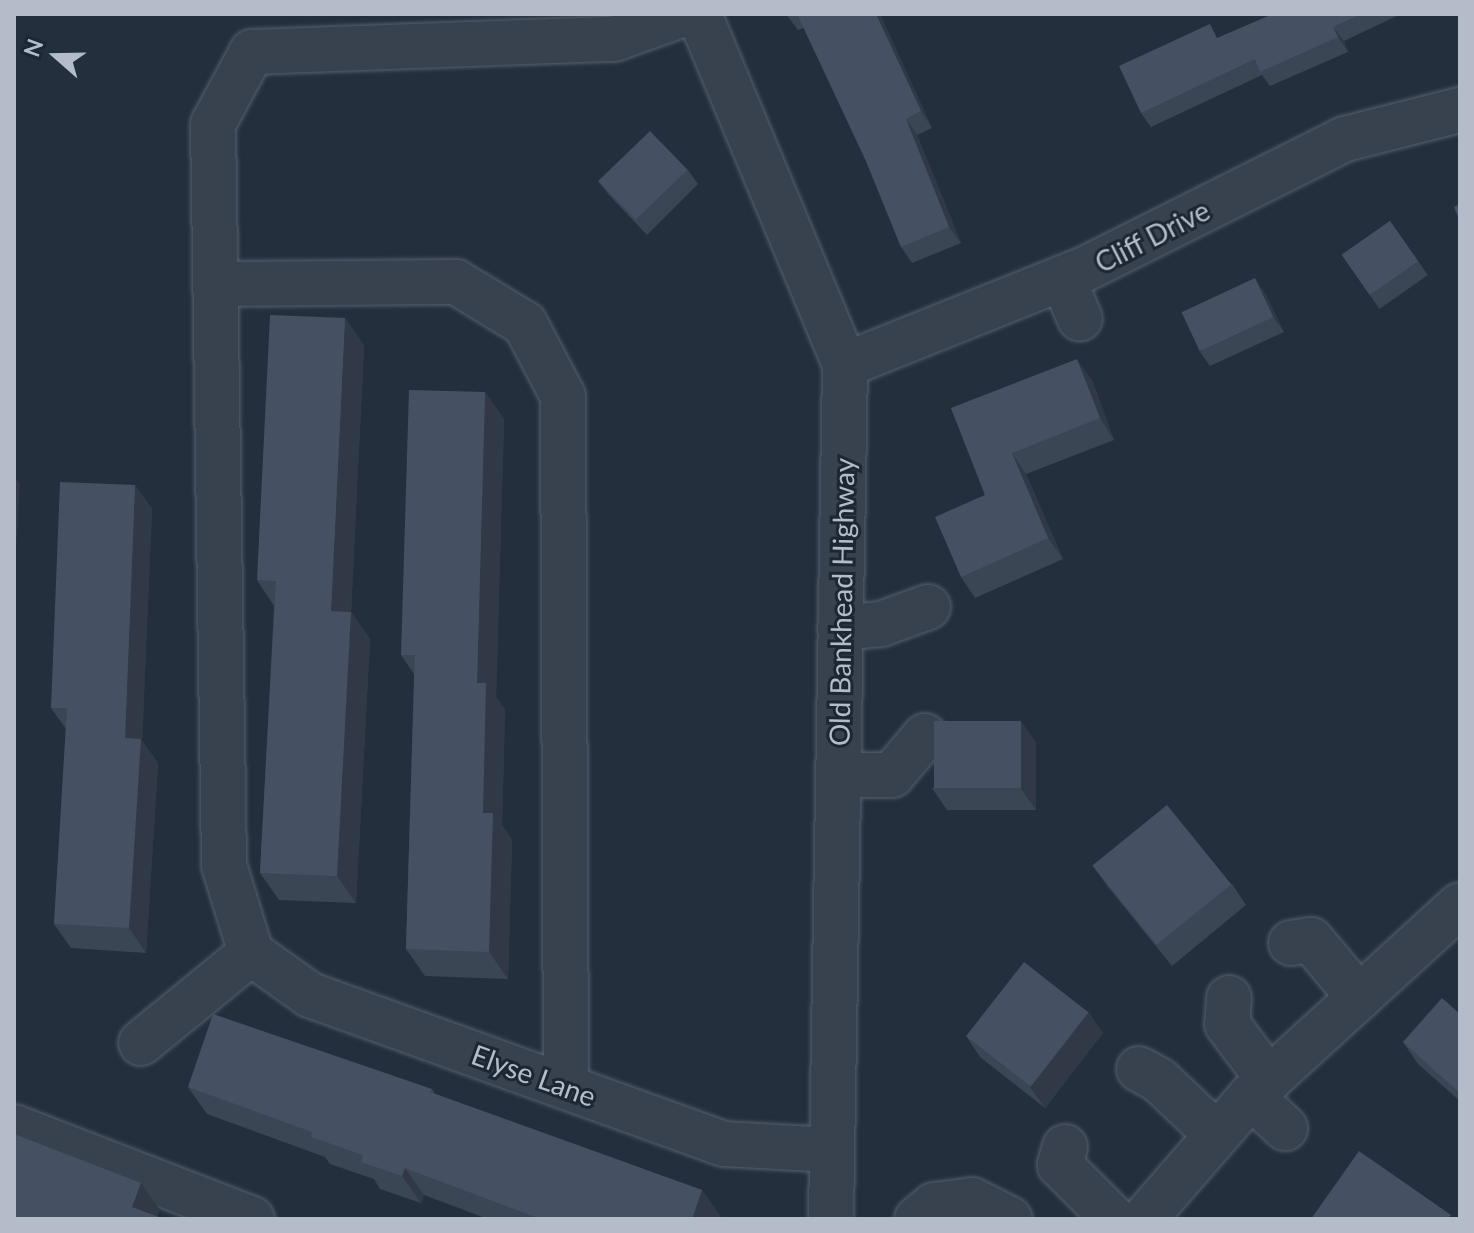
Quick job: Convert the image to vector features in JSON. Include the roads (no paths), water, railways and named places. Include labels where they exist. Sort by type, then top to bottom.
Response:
[{"type":"street","points":[[141,1043],[251,953],[224,865],[213,124],[252,52],[614,39],[684,14]]},
{"type":"street","name":"Old Bankhead Highway","points":[[699,14],[845,365],[831,1219]]},
{"type":"street","name":"Cliff Drive","points":[[845,365],[1063,279],[1345,139],[1460,110]]},
{"type":"street","points":[[1063,279],[1080,319]]},
{"type":"street","points":[[216,284],[456,282],[525,324],[563,396],[566,1087]]},
{"type":"street","points":[[840,628],[881,624],[928,607]]},
{"type":"street","points":[[838,775],[892,775],[925,736]]},
{"type":"street","points":[[1065,1147],[1060,1165],[1138,1218],[1260,1088],[1460,905]]},
{"type":"street","points":[[1291,943],[1311,940],[1359,997]]},
{"type":"street","name":"Elyse Lane","points":[[251,953],[310,995],[724,1144],[832,1150]]},
{"type":"street","points":[[1229,998],[1227,1024],[1285,1128]]},
{"type":"street","points":[[1139,1069],[1159,1080],[1217,1135]]},
{"type":"street","points":[[14,1127],[252,1219]]},
{"type":"street","points":[[917,1219],[934,1205],[972,1200],[1010,1219]]}]
